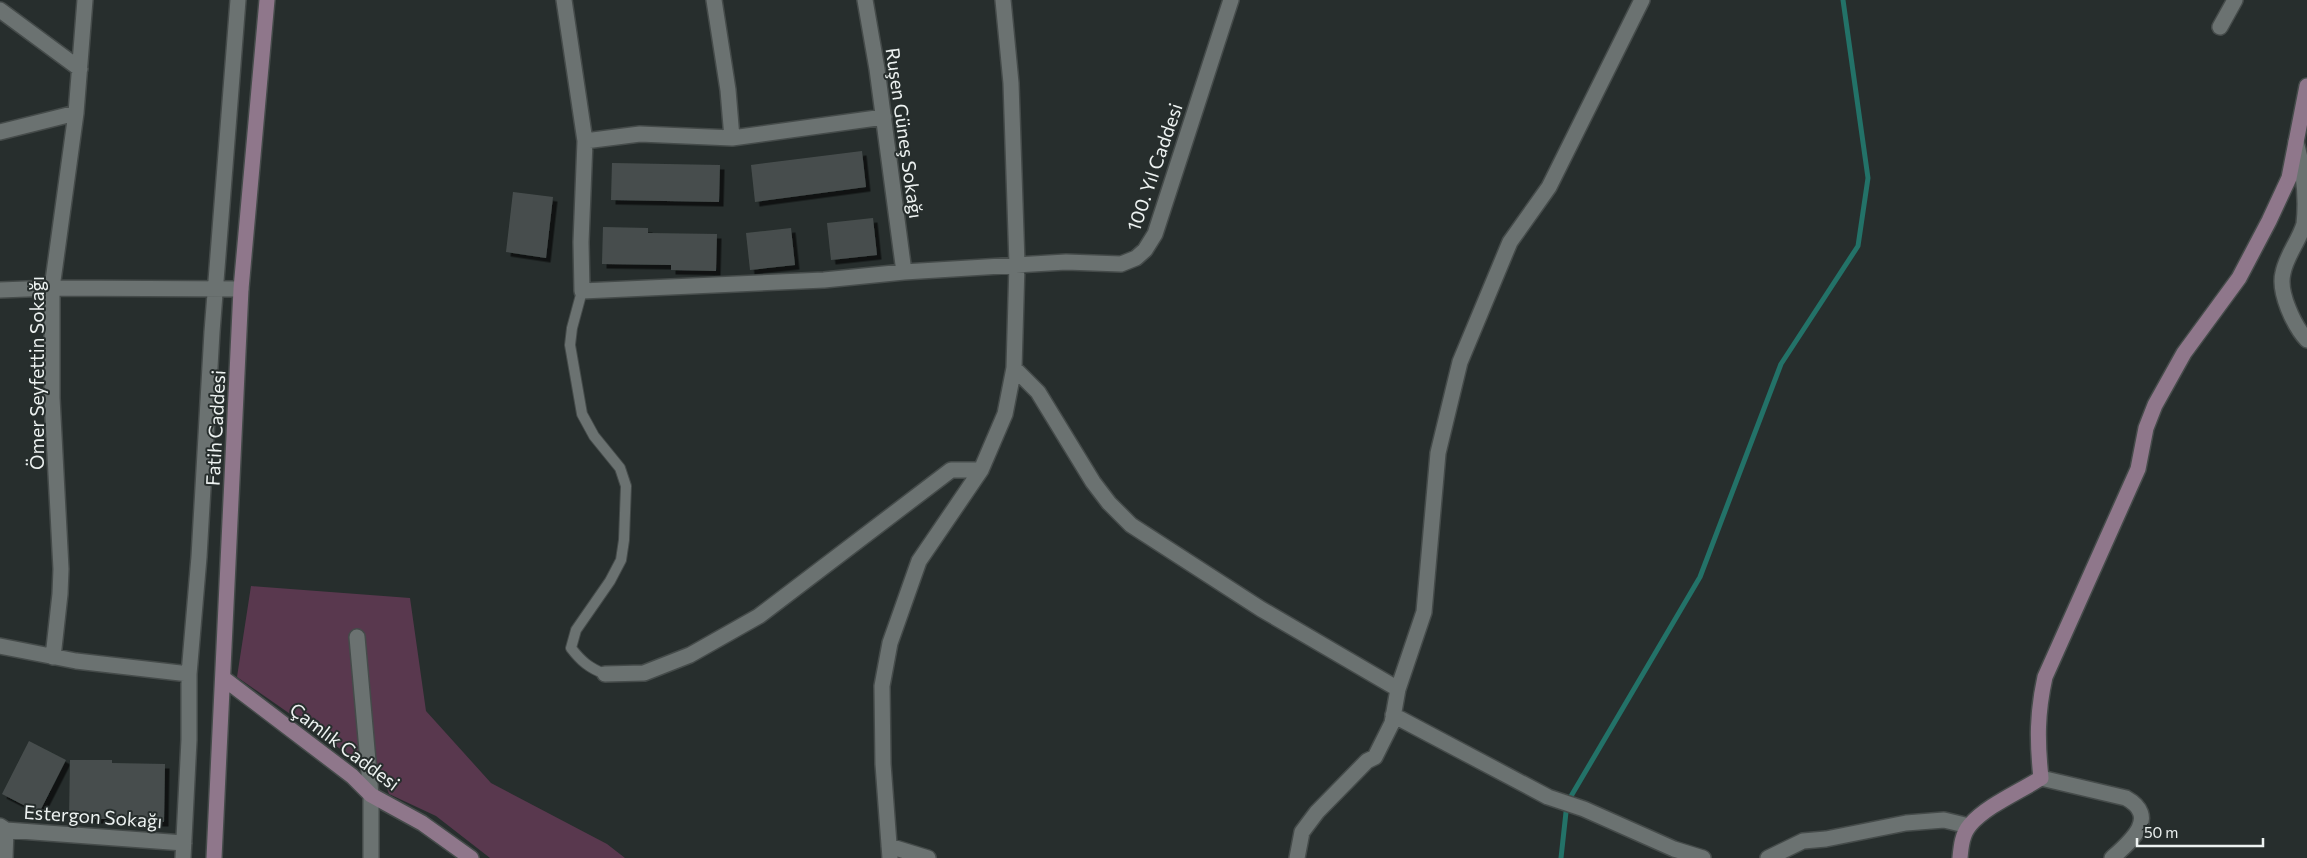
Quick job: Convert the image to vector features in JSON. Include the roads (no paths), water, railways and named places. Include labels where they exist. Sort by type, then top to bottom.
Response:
[{"type":"street","name":"Ömer Seyfettin Sokağı","points":[[53,657],[61,569],[52,398],[52,288],[76,113],[86,0]]},
{"type":"street","points":[[184,850],[190,674],[212,332],[217,289],[230,88],[238,0]]},
{"type":"street","name":"Fatih Caddesi","points":[[214,858],[242,289],[267,0]]},
{"type":"street","points":[[564,0],[585,140],[581,242],[582,290]]},
{"type":"street","points":[[714,0],[728,90],[732,138]]},
{"type":"street","name":"Ruşen Güneş Sokağı","points":[[865,0],[884,117],[904,272]]},
{"type":"street","points":[[928,858],[890,852],[883,764],[882,686],[890,643],[920,561],[981,470],[1005,414],[1014,368],[1017,264],[1011,83],[1003,0]]},
{"type":"street","name":"100. Yıl Caddesi","points":[[582,290],[824,280],[1017,264],[1066,262],[1121,264],[1136,258],[1145,250],[1155,234],[1231,0]]},
{"type":"street","points":[[1297,858],[1302,832],[1317,812],[1367,761],[1375,757],[1392,723],[1398,689],[1424,612],[1438,453],[1460,362],[1510,242],[1549,187],[1642,0]]},
{"type":"street","points":[[2220,28],[2235,0]]},
{"type":"street","points":[[0,10],[80,69]]},
{"type":"street","points":[[2041,778],[2037,741],[2038,705],[2045,676],[2138,468],[2146,428],[2155,405],[2184,353],[2239,278],[2289,178],[2307,86]]},
{"type":"street","points":[[0,132],[76,113]]},
{"type":"street","points":[[585,140],[640,134],[732,138],[884,117]]},
{"type":"street","points":[[2296,142],[2305,175],[2307,200],[2300,244],[2282,275],[2284,297],[2292,318],[2307,340]]},
{"type":"street","points":[[0,290],[52,288],[242,289]]},
{"type":"street","points":[[1014,368],[1038,392],[1093,482],[1109,503],[1131,525],[1261,609],[1398,689]]},
{"type":"street","points":[[605,674],[644,673],[690,655],[760,616],[951,470],[981,470]]},
{"type":"street","points":[[357,637],[371,795],[371,858]]},
{"type":"street","points":[[0,646],[53,657],[190,674]]},
{"type":"street","name":"Çamlık Caddesi","points":[[223,678],[352,776],[371,795],[422,823],[471,858]]},
{"type":"street","points":[[1393,715],[1548,797],[1584,809],[1674,849],[1703,858]]},
{"type":"street","points":[[1960,858],[1962,840],[1969,826],[1989,810],[2041,778],[2110,794],[2136,803],[2142,818],[2141,826],[2129,843],[2112,858]]},
{"type":"street","points":[[1768,858],[1803,841],[1826,839],[1906,824],[1944,820],[1969,826]]},
{"type":"street","points":[[3,828],[5,858]]},
{"type":"street","name":"Estergon Sokağı","points":[[3,828],[184,850]]},
{"type":"lane","points":[[582,290],[572,328],[570,344],[582,414],[594,436],[620,468],[626,486],[626,495],[621,560],[610,581],[576,630],[571,648],[580,661],[590,668],[605,674]]},
{"type":"waterway","points":[[1561,858],[1567,803],[1700,577],[1781,364],[1858,246],[1868,178],[1843,0]]}]
